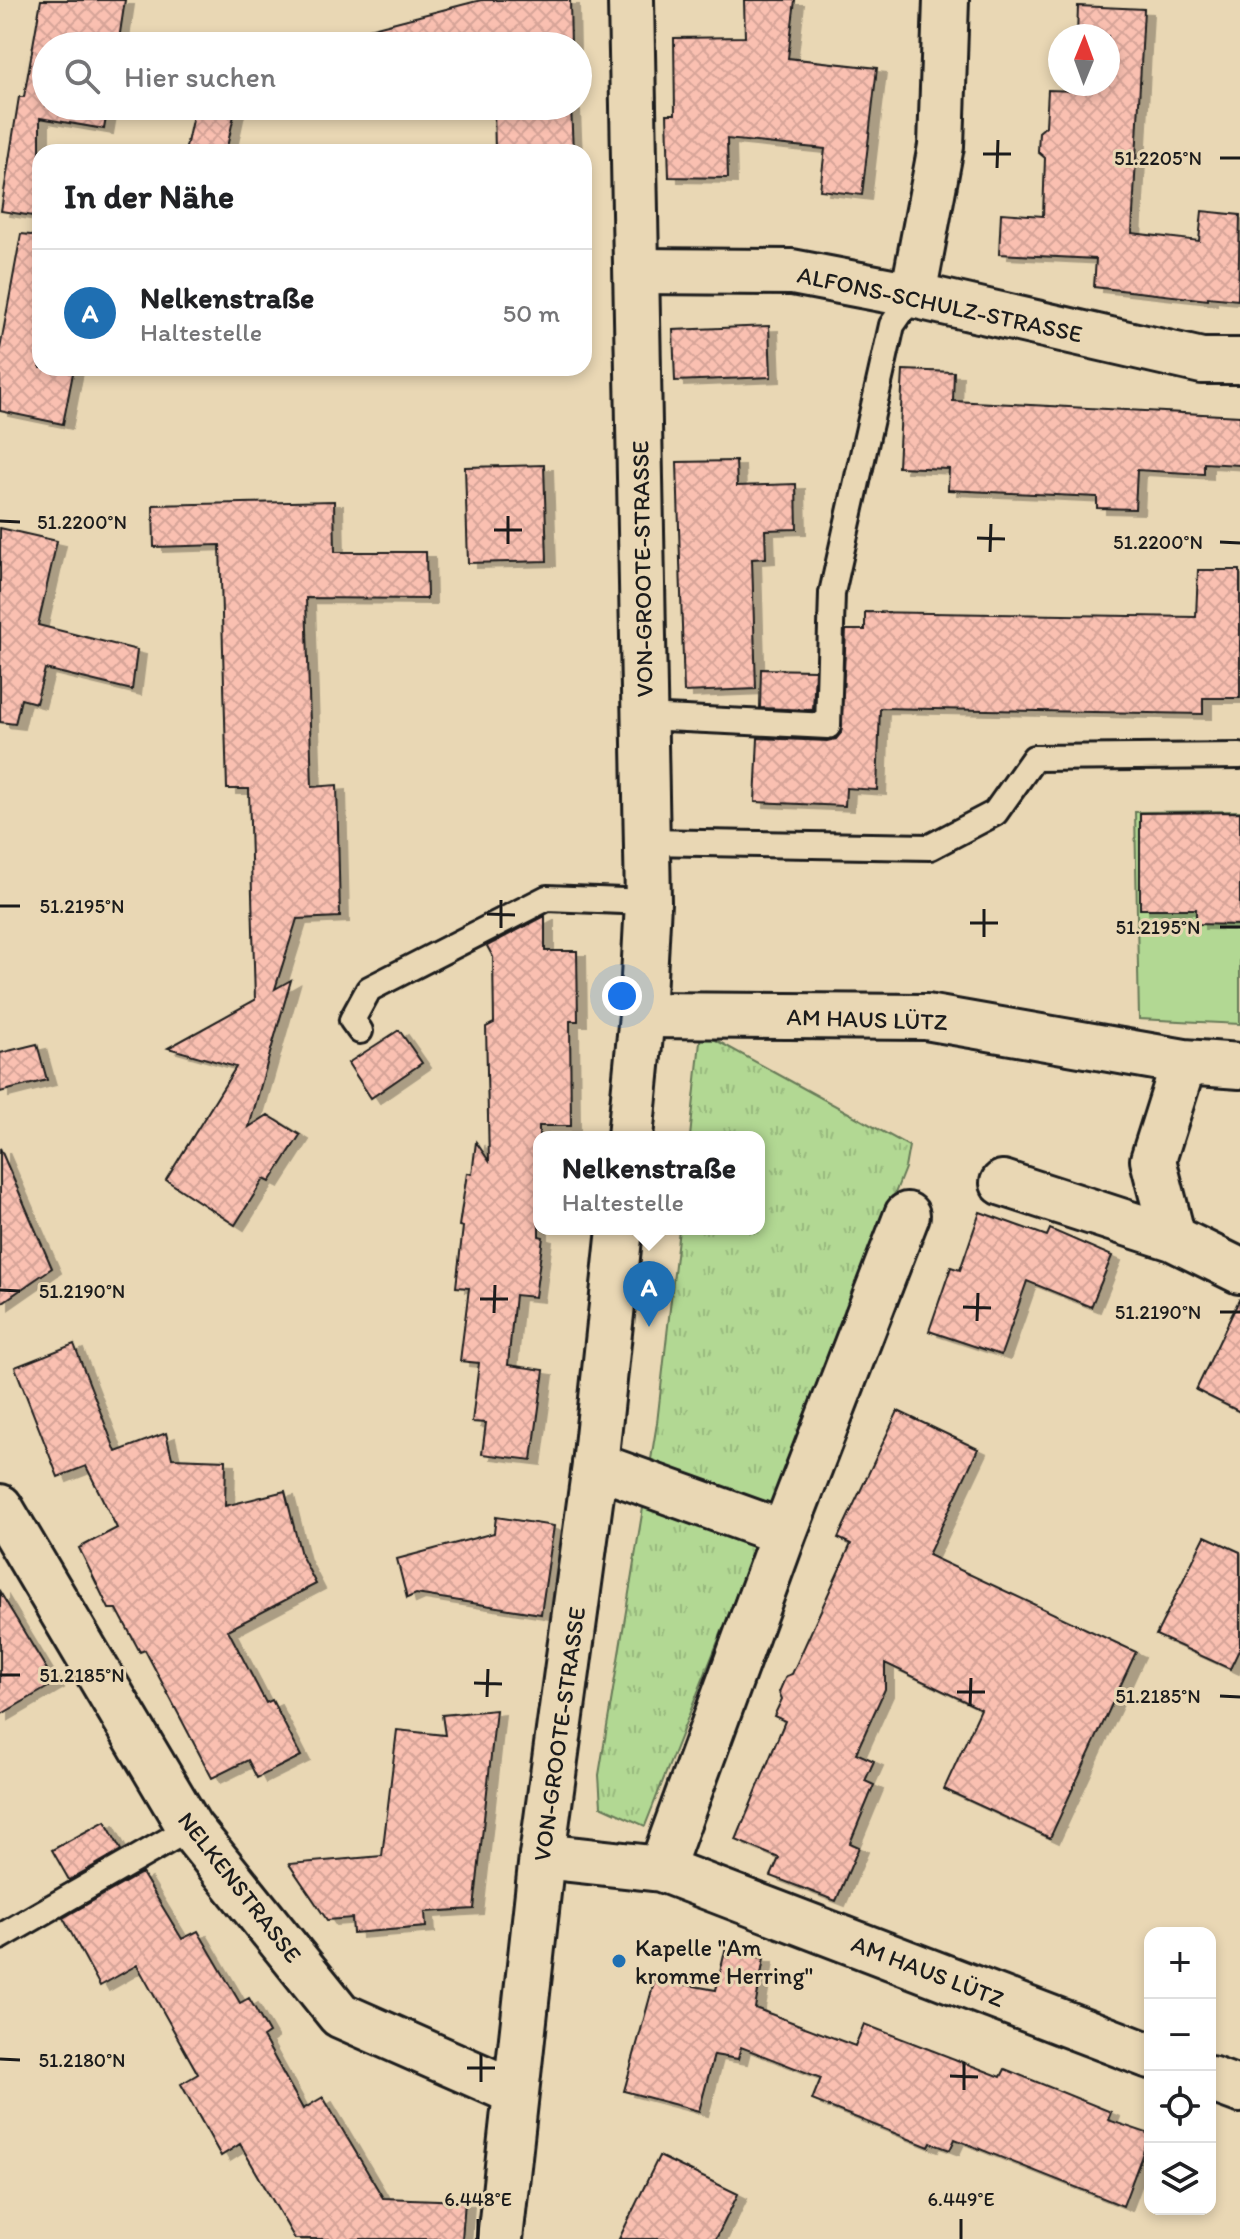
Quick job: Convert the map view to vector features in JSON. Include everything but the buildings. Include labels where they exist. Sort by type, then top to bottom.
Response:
[{"type":"street","name":"VON-GROOTE-STRASSE","points":[[631,0],[648,902],[642,1015],[631,1131]]},
{"type":"street","points":[[913,295],[941,146],[946,0]]},
{"type":"street","name":"ALFONS-SCHULZ-STRASSE","points":[[637,271],[792,272],[913,295],[1202,361],[1240,361]]},
{"type":"street","name":"AM HAUS LÜTZ","points":[[642,1015],[926,1017],[1184,1062],[1240,1066]]},
{"type":"street","points":[[1173,1238],[1153,1160],[1184,1062]]},
{"type":"street","points":[[1003,1183],[1173,1238],[1240,1271]]},
{"type":"street","points":[[661,1869],[784,1533],[907,1215]]},
{"type":"street","name":"VON-GROOTE-STRASSE","points":[[500,2239],[542,1856],[595,1465],[619,1235]]},
{"type":"street","points":[[595,1465],[784,1533]]},
{"type":"street","name":"NELKENSTRASSE","points":[[0,1507],[190,1828],[340,2015],[515,2092]]},
{"type":"street","name":"AM HAUS LÜTZ","points":[[542,1856],[661,1869],[1144,2054]]},
{"type":"street","points":[[1216,2081],[1240,2090]]},
{"type":"lane","points":[[644,717],[828,726],[832,593],[892,325],[913,295]]},
{"type":"lane","points":[[646,842],[930,847],[995,813],[1034,758],[1240,756]]},
{"type":"lane","points":[[360,1031],[352,1020],[369,989],[547,898],[648,902]]},
{"type":"lane","points":[[0,1937],[190,1828]]},
{"type":"green space","points":[[1240,811],[1240,1024],[1139,1019],[1135,812]]},
{"type":"green space","points":[[701,1032],[909,1146],[905,1168],[645,1826],[601,1806],[599,1775],[657,1423],[678,1235],[765,1235],[765,1131],[691,1131]]},
{"type":"place","name":"Nelkenstraße","points":[[649,1327]]},
{"type":"place","name":"Kapelle \"Am kromme Herring\"","points":[[619,1961]]}]
